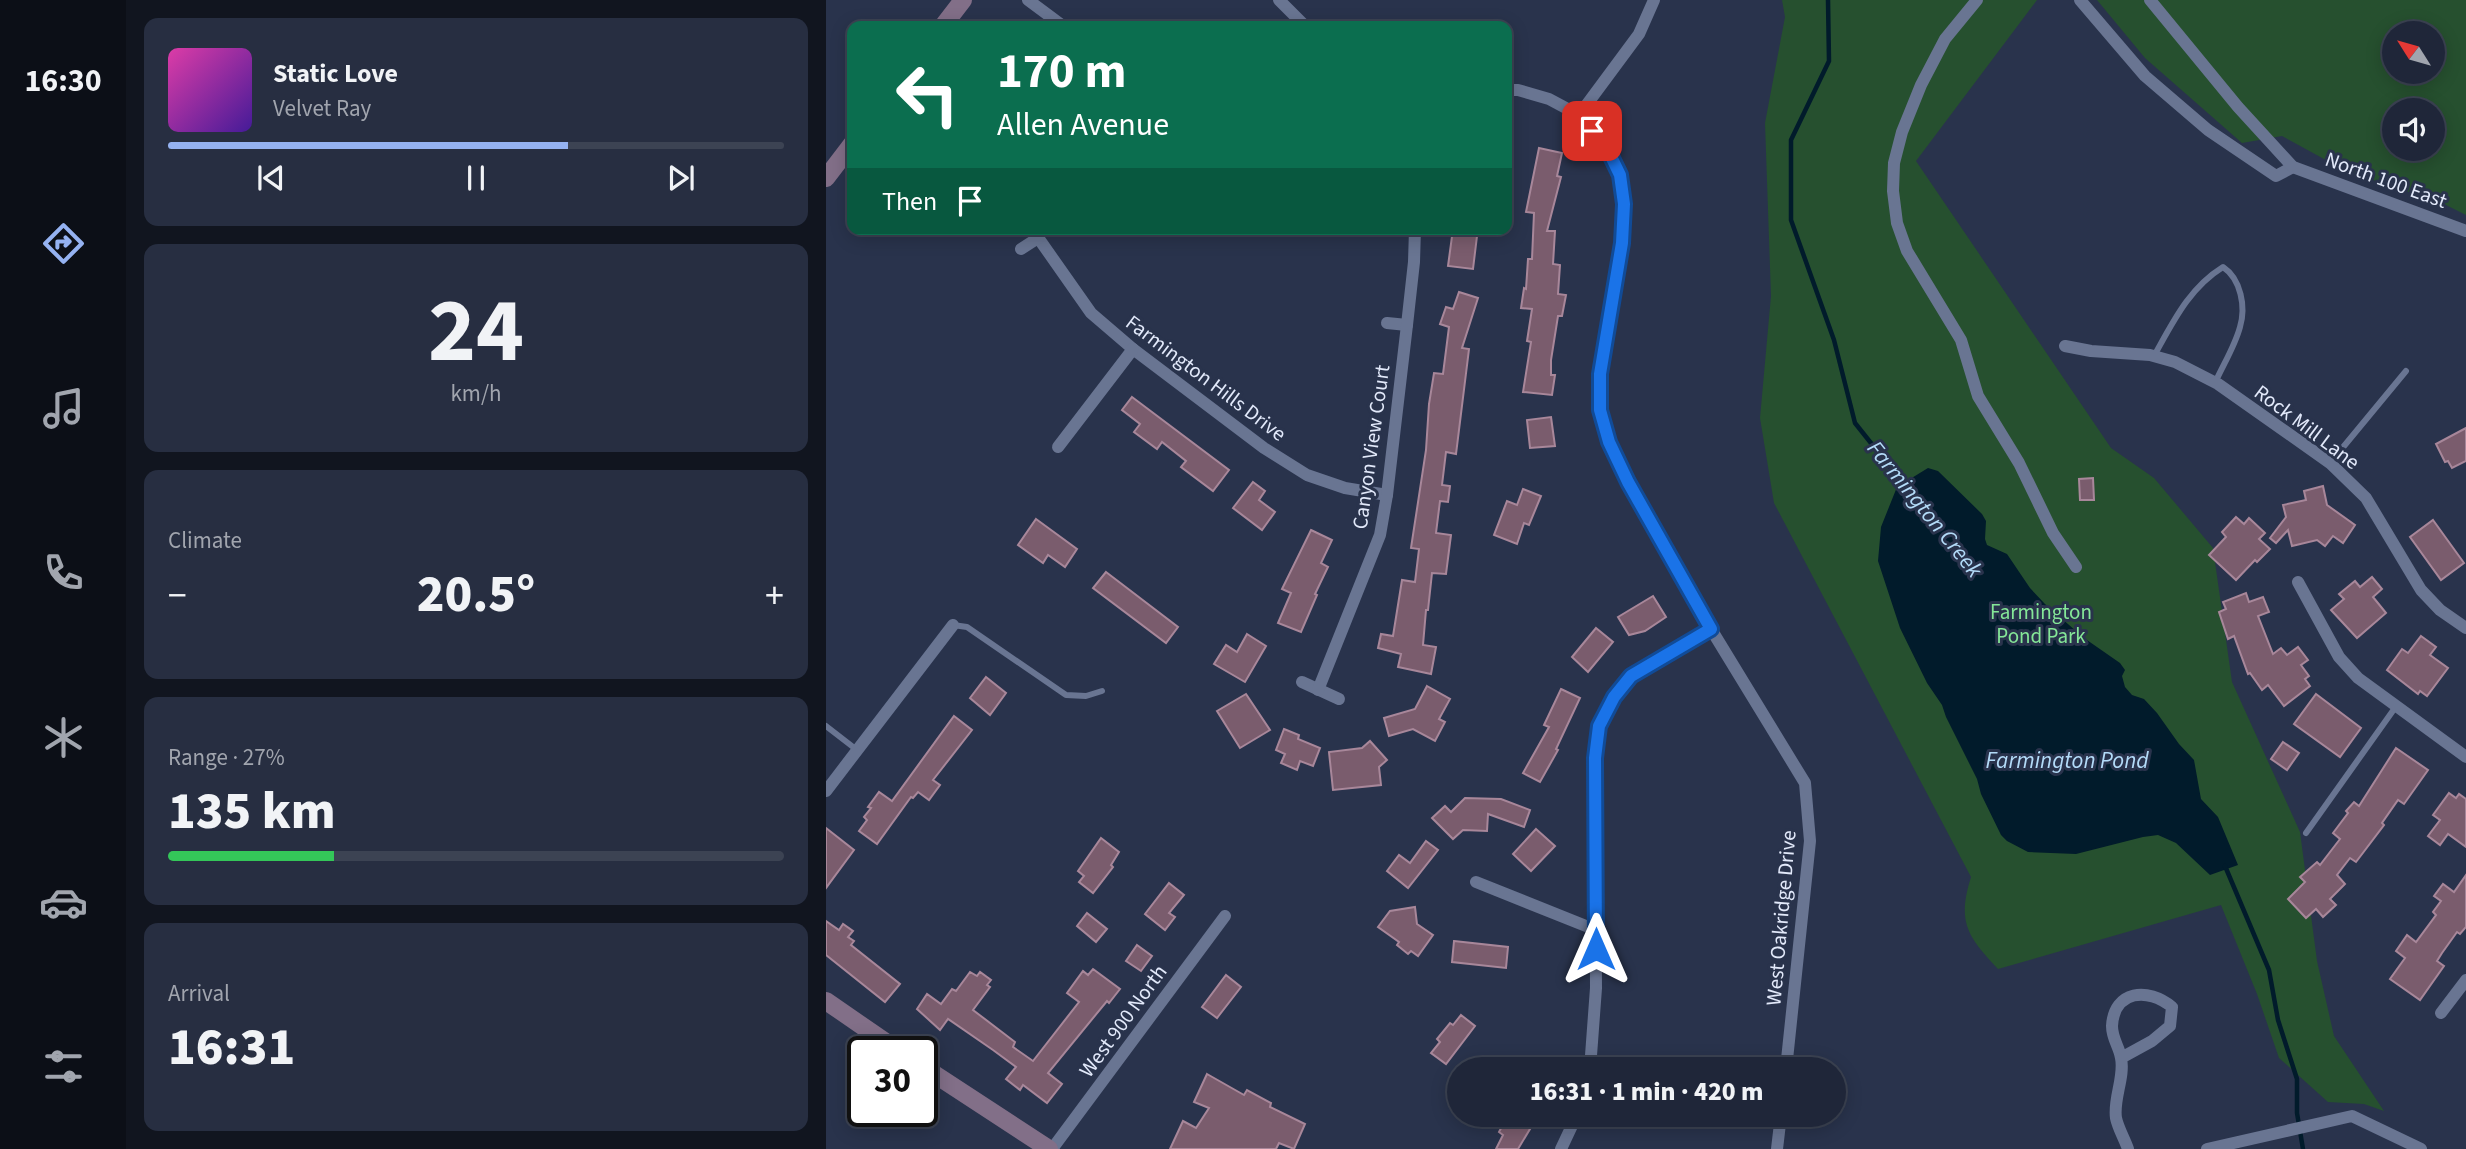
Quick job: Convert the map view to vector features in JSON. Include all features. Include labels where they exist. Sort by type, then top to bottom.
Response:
[{"type":"street","points":[[947,21],[963,0]]},
{"type":"street","points":[[1028,0],[1056,21]]},
{"type":"street","points":[[1279,0],[1300,21]]},
{"type":"street","points":[[1512,90],[1549,99],[1579,115],[1639,34],[1654,0]]},
{"type":"street","points":[[1977,0],[1945,39],[1921,85],[1902,132],[1894,163],[1893,191],[1897,223],[1907,251],[1961,340],[1978,396],[2019,463],[2053,533],[2076,566]]},
{"type":"street","points":[[2080,0],[2145,76],[2208,130],[2276,176],[2293,167],[2238,107],[2150,0]]},
{"type":"street","name":"West Oakridge Drive","points":[[1579,115],[1606,146],[1620,175],[1624,204],[1622,243],[1600,374],[1600,410],[1609,442],[1628,482],[1711,629],[1805,783],[1810,841],[1787,1057]]},
{"type":"street","points":[[826,178],[847,151]]},
{"type":"street","name":"North 100 East","points":[[2293,167],[2466,231]]},
{"type":"street","name":"Farmington Hills Drive","points":[[1021,249],[1034,235]]},
{"type":"street","name":"Farmington Hills Drive","points":[[1036,235],[1091,313],[1133,349],[1264,448],[1307,475],[1345,488],[1387,495]]},
{"type":"street","name":"Canyon View Court","points":[[1318,690],[1380,535],[1415,262],[1415,235]]},
{"type":"street","points":[[1387,323],[1407,325]]},
{"type":"street","name":"Rock Mill Lane","points":[[2065,346],[2154,356],[2175,362],[2214,383],[2330,463],[2367,498],[2421,590],[2440,610],[2466,628]]},
{"type":"street","points":[[1058,447],[1133,349]]},
{"type":"street","points":[[2298,582],[2339,657],[2358,678],[2466,757]]},
{"type":"street","points":[[826,791],[954,625]]},
{"type":"street","points":[[1591,1057],[1596,988],[1595,758],[1599,726],[1614,697],[1631,676],[1711,629]]},
{"type":"street","points":[[1302,682],[1339,699]]},
{"type":"street","points":[[1476,882],[1596,930]]},
{"type":"street","name":"West 900 North","points":[[1051,1149],[1225,916]]},
{"type":"street","points":[[2441,1013],[2466,980]]},
{"type":"street","points":[[2121,1058],[2152,1041],[2169,1026],[2172,1007],[2161,998],[2147,993],[2135,995],[2122,1002],[2114,1015],[2114,1042],[2121,1058],[2116,1118],[2129,1149]]},
{"type":"street","points":[[826,1001],[877,1036]]},
{"type":"street","points":[[938,1076],[1051,1149]]},
{"type":"street","points":[[2207,1149],[2351,1116],[2421,1149]]},
{"type":"street","points":[[1562,1149],[1572,1127]]},
{"type":"street","points":[[1777,1149],[1780,1127]]},
{"type":"lane","points":[[2154,356],[2179,309],[2199,285],[2223,267],[2232,273],[2238,284],[2242,305],[2241,326],[2214,383]]},
{"type":"lane","points":[[2330,463],[2406,371]]},
{"type":"lane","points":[[954,625],[967,627],[1066,695],[1086,696],[1102,691]]},
{"type":"lane","points":[[2306,833],[2397,705]]},
{"type":"lane","points":[[826,726],[857,750]]},
{"type":"green space","name":"Farmington Pond Park","points":[[1782,0],[2037,0],[1916,161],[2111,448],[2154,478],[2213,548],[2232,682],[2300,832],[2317,961],[2334,1036],[2384,1111],[2364,1104],[2328,1102],[2279,1058],[2257,994],[2221,905],[1998,969],[1972,937],[1965,917],[1971,877],[1774,503],[1760,418],[1771,296],[1765,123],[1785,17]]},
{"type":"green space","points":[[2097,0],[2466,0],[2466,215],[2444,204],[2346,171],[2282,136],[2242,143],[2145,58]]},
{"type":"water","name":"Farmington Pond","points":[[1928,468],[1938,471],[1982,514],[1986,521],[1987,545],[2007,554],[2030,588],[2045,604],[2084,638],[2120,663],[2125,670],[2122,676],[2125,687],[2132,695],[2144,699],[2194,760],[2201,799],[2218,817],[2238,865],[2210,875],[2176,843],[2158,835],[2076,854],[2028,852],[2001,835],[1942,705],[1927,683],[1900,628],[1878,561],[1881,527],[1897,487]]},
{"type":"building","points":[[1539,148],[1562,153],[1557,176],[1561,177],[1547,231],[1555,231],[1553,264],[1560,265],[1558,294],[1566,295],[1562,316],[1558,316],[1551,360],[1551,375],[1555,375],[1552,395],[1523,392],[1531,342],[1527,341],[1532,309],[1521,308],[1524,288],[1526,289],[1528,259],[1532,259],[1534,213],[1526,212]]},
{"type":"building","points":[[1452,235],[1477,236],[1473,269],[1448,266]]},
{"type":"building","points":[[1459,292],[1478,298],[1462,348],[1469,349],[1456,454],[1446,452],[1442,485],[1450,486],[1448,502],[1440,501],[1436,533],[1451,535],[1446,574],[1432,573],[1426,610],[1423,645],[1436,647],[1431,674],[1398,667],[1401,654],[1378,648],[1381,634],[1393,636],[1402,580],[1415,582],[1419,549],[1411,548],[1426,450],[1429,404],[1434,373],[1443,374],[1449,327],[1440,324],[1446,307],[1453,309]]},
{"type":"building","points":[[1132,397],[1229,470],[1213,491],[1181,467],[1186,461],[1162,442],[1157,449],[1134,432],[1140,424],[1122,410]]},
{"type":"building","points":[[1551,417],[1555,446],[1530,448],[1527,420]]},
{"type":"building","points":[[2466,428],[2466,461],[2452,468],[2448,461],[2445,462],[2436,444]]},
{"type":"building","points":[[2093,478],[2094,500],[2080,500],[2079,479]]},
{"type":"building","points":[[1253,482],[1265,491],[1259,500],[1275,512],[1262,530],[1233,508]]},
{"type":"building","points":[[2323,486],[2327,505],[2355,525],[2343,543],[2333,536],[2325,546],[2317,540],[2292,546],[2288,530],[2276,543],[2270,538],[2286,517],[2283,505],[2306,500],[2304,491]]},
{"type":"building","points":[[1523,489],[1541,496],[1529,525],[1524,523],[1517,544],[1494,535],[1507,501],[1517,505]]},
{"type":"building","points":[[2236,517],[2244,524],[2249,518],[2265,533],[2259,539],[2270,549],[2236,580],[2209,555],[2226,537],[2222,532]]},
{"type":"building","points":[[1036,519],[1077,549],[1065,567],[1048,555],[1043,563],[1018,545]]},
{"type":"building","points":[[2433,520],[2464,563],[2441,580],[2410,537]]},
{"type":"building","points":[[1311,530],[1332,540],[1321,563],[1328,567],[1301,632],[1278,623],[1291,593],[1282,589]]},
{"type":"building","points":[[1106,572],[1178,627],[1166,643],[1093,588]]},
{"type":"building","points":[[2372,577],[2382,589],[2373,597],[2386,613],[2357,638],[2331,610],[2344,599],[2339,594],[2355,581],[2360,587]]},
{"type":"building","points":[[2246,593],[2249,602],[2263,597],[2269,612],[2258,616],[2273,654],[2281,648],[2287,655],[2298,647],[2308,660],[2301,665],[2309,676],[2305,679],[2310,686],[2284,706],[2268,685],[2262,690],[2250,673],[2248,674],[2234,636],[2228,639],[2219,612],[2226,609],[2223,602]]},
{"type":"building","points":[[1653,596],[1666,617],[1645,631],[1629,635],[1618,617]]},
{"type":"building","points":[[1596,628],[1613,642],[1588,672],[1572,657]]},
{"type":"building","points":[[1247,634],[1266,646],[1245,682],[1214,664],[1226,645],[1237,652]]},
{"type":"building","points":[[2421,636],[2436,647],[2430,655],[2448,668],[2427,696],[2420,691],[2418,694],[2387,670],[2402,649],[2408,653]]},
{"type":"building","points":[[986,677],[1006,693],[990,715],[970,698]]},
{"type":"building","points":[[1427,686],[1450,699],[1439,719],[1445,722],[1435,741],[1413,729],[1389,736],[1384,718],[1415,709]]},
{"type":"building","points":[[1561,689],[1580,698],[1556,749],[1558,750],[1540,782],[1523,773],[1549,727],[1544,725]]},
{"type":"building","points":[[1246,694],[1270,730],[1240,748],[1217,711]]},
{"type":"building","points":[[2316,694],[2361,728],[2340,757],[2294,724]]},
{"type":"building","points":[[954,716],[972,730],[933,780],[940,785],[929,800],[918,792],[911,797],[877,844],[859,831],[867,820],[864,817],[871,808],[868,807],[879,792],[892,801]]},
{"type":"building","points":[[1284,729],[1299,735],[1298,739],[1320,748],[1313,766],[1300,761],[1297,770],[1281,763],[1285,754],[1276,750]]},
{"type":"building","points":[[1370,741],[1387,760],[1379,767],[1381,785],[1333,790],[1329,752],[1362,748]]},
{"type":"building","points":[[2283,742],[2299,753],[2287,770],[2271,759]]},
{"type":"building","points":[[2396,748],[2428,770],[2404,804],[2398,800],[2382,823],[2384,825],[2356,862],[2350,858],[2337,875],[2345,884],[2330,899],[2336,905],[2323,917],[2316,909],[2306,918],[2288,899],[2305,882],[2300,877],[2317,862],[2320,865],[2340,839],[2333,833],[2348,813],[2346,811],[2354,802],[2359,806]]},
{"type":"building","points":[[2449,793],[2456,798],[2459,794],[2466,799],[2466,847],[2448,834],[2440,845],[2428,836],[2440,820],[2433,815]]},
{"type":"building","points":[[1465,798],[1501,799],[1530,810],[1524,827],[1488,814],[1487,831],[1463,830],[1453,839],[1432,818],[1445,806],[1451,812]]},
{"type":"building","points":[[826,828],[854,850],[826,888]]},
{"type":"building","points":[[1536,829],[1555,846],[1531,871],[1513,854]]},
{"type":"building","points":[[1101,838],[1119,852],[1111,865],[1113,867],[1093,893],[1079,882],[1084,876],[1078,871]]},
{"type":"building","points":[[1426,841],[1438,850],[1408,888],[1387,871],[1399,855],[1410,863]]},
{"type":"building","points":[[2466,875],[2466,927],[2460,934],[2457,932],[2442,953],[2437,961],[2444,966],[2420,1000],[2390,979],[2405,958],[2396,951],[2407,935],[2416,942],[2436,915],[2433,912],[2441,901],[2434,896],[2443,884],[2454,892]]},
{"type":"building","points":[[1169,883],[1184,895],[1169,913],[1175,917],[1165,930],[1145,914]]},
{"type":"building","points":[[1415,907],[1417,924],[1433,935],[1418,956],[1411,951],[1408,954],[1397,945],[1399,942],[1378,927],[1390,911]]},
{"type":"building","points":[[1087,913],[1107,929],[1096,942],[1077,926]]},
{"type":"building","points":[[826,921],[839,930],[843,924],[853,931],[848,937],[854,941],[851,945],[900,984],[885,1002],[826,955]]},
{"type":"building","points":[[1454,941],[1508,947],[1506,968],[1452,962]]},
{"type":"building","points":[[1137,945],[1152,956],[1141,971],[1126,961]]},
{"type":"building","points":[[1093,969],[1120,989],[1048,1073],[1062,1084],[1047,1103],[1023,1085],[1020,1090],[1006,1079],[1016,1067],[993,1050],[948,1019],[940,1030],[917,1009],[927,994],[941,1004],[952,989],[956,991],[970,972],[977,976],[980,972],[991,980],[987,985],[990,987],[973,1010],[1015,1042],[1013,1047],[1033,1061],[1079,1002],[1067,993],[1083,971],[1088,975]]},
{"type":"building","points":[[1226,975],[1241,987],[1217,1018],[1202,1007]]},
{"type":"building","points":[[1461,1015],[1475,1026],[1451,1057],[1447,1057],[1446,1064],[1431,1053],[1440,1042],[1437,1039],[1450,1023],[1453,1025]]},
{"type":"building","points":[[1207,1074],[1244,1095],[1247,1090],[1271,1103],[1270,1107],[1305,1124],[1294,1149],[1279,1143],[1276,1149],[1170,1149],[1183,1121],[1196,1128],[1209,1108],[1194,1102]]},
{"type":"building","points":[[1502,1127],[1530,1129],[1518,1149],[1496,1149],[1503,1135],[1499,1132]]},
{"type":"waterway","name":"Farmington Creek","points":[[1828,0],[1829,61],[1791,140],[1791,220],[1834,340],[1855,423],[1906,487]]},
{"type":"waterway","name":"Farmington Creek","points":[[2225,866],[2269,970],[2278,1020],[2297,1079],[2297,1113],[2303,1149]]},
{"type":"route","points":[[1592,131],[1606,146],[1620,175],[1624,204],[1622,243],[1600,374],[1600,410],[1609,442],[1628,482],[1711,629],[1631,676],[1614,697],[1599,726],[1595,758],[1596,949]]}]
